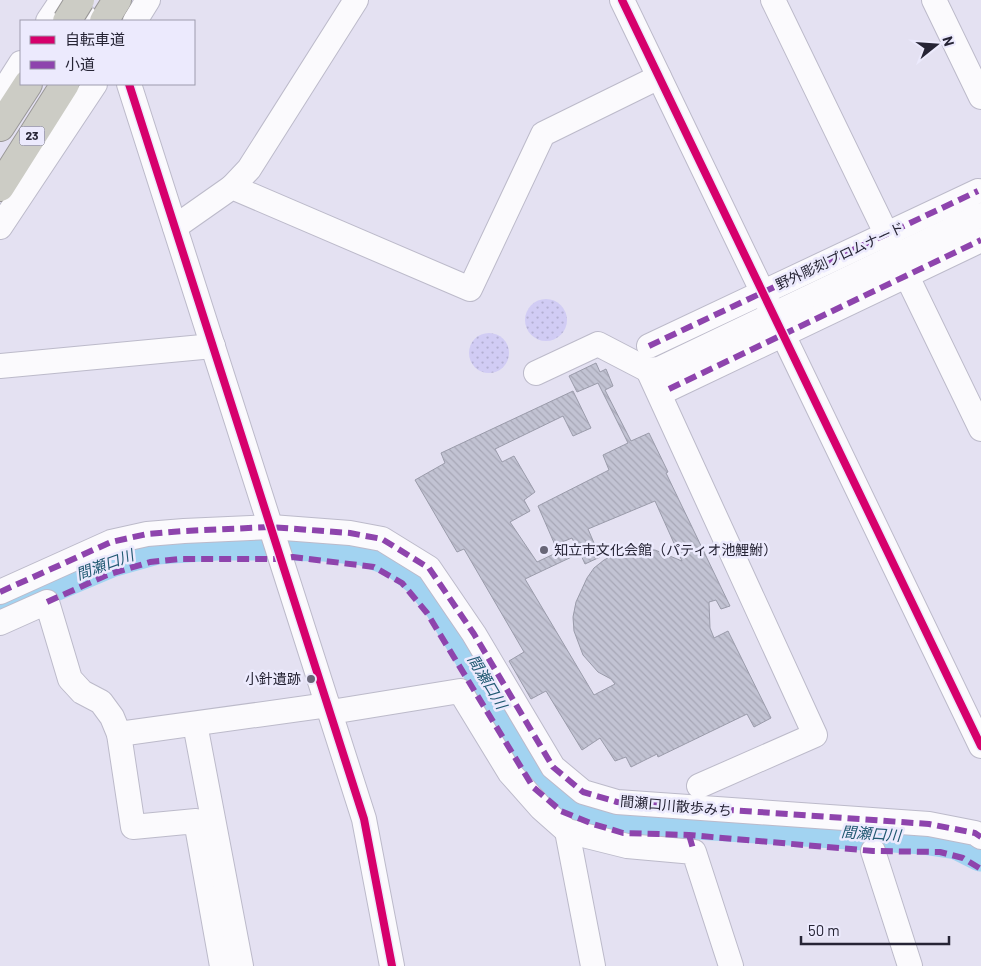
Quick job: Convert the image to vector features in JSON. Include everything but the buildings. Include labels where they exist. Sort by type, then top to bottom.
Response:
[{"type":"highway","points":[[68,20],[80,0]]},
{"type":"highway","points":[[105,20],[117,0]]},
{"type":"highway","name":"23","points":[[0,127],[27,85]]},
{"type":"highway","name":"23","points":[[0,187],[64,85]]},
{"type":"street","points":[[49,20],[62,0]]},
{"type":"street","points":[[67,0],[88,20]]},
{"type":"street","points":[[136,20],[148,0]]},
{"type":"street","points":[[175,227],[232,187],[249,169],[356,0]]},
{"type":"street","points":[[622,0],[981,746]]},
{"type":"street","points":[[773,0],[981,429]]},
{"type":"street","points":[[934,0],[981,97]]},
{"type":"street","points":[[0,96],[20,65]]},
{"type":"street","points":[[232,187],[470,289],[543,134],[659,78]]},
{"type":"street","points":[[0,227],[94,85]]},
{"type":"street","points":[[129,85],[364,819],[392,966]]},
{"type":"street","name":"野外彫刻プロムナード","points":[[649,346],[978,190]]},
{"type":"street","points":[[659,376],[778,325],[901,266],[981,215]]},
{"type":"street","points":[[901,266],[981,240]]},
{"type":"street","points":[[536,373],[598,344],[659,376],[815,735],[699,786]]},
{"type":"street","points":[[0,366],[213,346]]},
{"type":"street","name":"間瀬口川散歩みち","points":[[0,592],[111,542],[147,534],[271,528],[350,533],[382,539],[429,568],[474,634],[553,767],[584,792],[616,802],[929,824],[975,833],[981,837]]},
{"type":"street","points":[[0,623],[47,602],[70,679],[82,692],[100,702],[112,717],[119,734],[133,827],[196,821],[222,966]]},
{"type":"street","points":[[119,734],[460,691],[510,773],[541,808],[567,831],[627,846],[694,852],[731,966]]},
{"type":"street","points":[[195,724],[241,966]]},
{"type":"street","points":[[567,831],[593,966]]},
{"type":"street","points":[[873,851],[910,966]]},
{"type":"shaded area","points":[[546,299],[561,305],[567,320],[561,335],[546,341],[531,335],[525,320],[531,305]]},
{"type":"shaded area","points":[[489,333],[503,339],[509,353],[503,367],[489,373],[475,367],[469,353],[475,339]]},
{"type":"waterway","name":"間瀬口川","points":[[0,607],[111,560],[157,547],[217,543],[262,543],[325,544],[363,548],[395,560],[421,580],[442,607],[543,776],[580,804],[600,812],[624,817],[923,837],[957,842],[981,854]]},
{"type":"marked path","points":[[649,346],[978,191]]},
{"type":"marked path","points":[[669,389],[981,240]]},
{"type":"marked path","points":[[0,592],[111,542],[147,534],[271,527],[350,533],[382,539],[429,568],[474,634],[553,767],[583,792],[617,802],[929,824],[975,833],[981,837]]},
{"type":"marked path","points":[[47,602],[107,575],[150,562],[180,559],[281,559],[293,557],[374,567],[402,583],[427,613],[533,787],[561,811],[593,824],[623,833],[689,835],[873,851],[940,852],[963,858],[981,869]]},
{"type":"marked path","points":[[689,835],[694,852]]},
{"type":"cycle path","points":[[622,0],[981,746]]},
{"type":"cycle path","points":[[129,85],[364,819],[392,966]]},
{"type":"place","name":"知立市文化会館（パティオ池鯉鮒）","points":[[544,550]]},
{"type":"place","name":"小針遺跡","points":[[311,679]]}]
